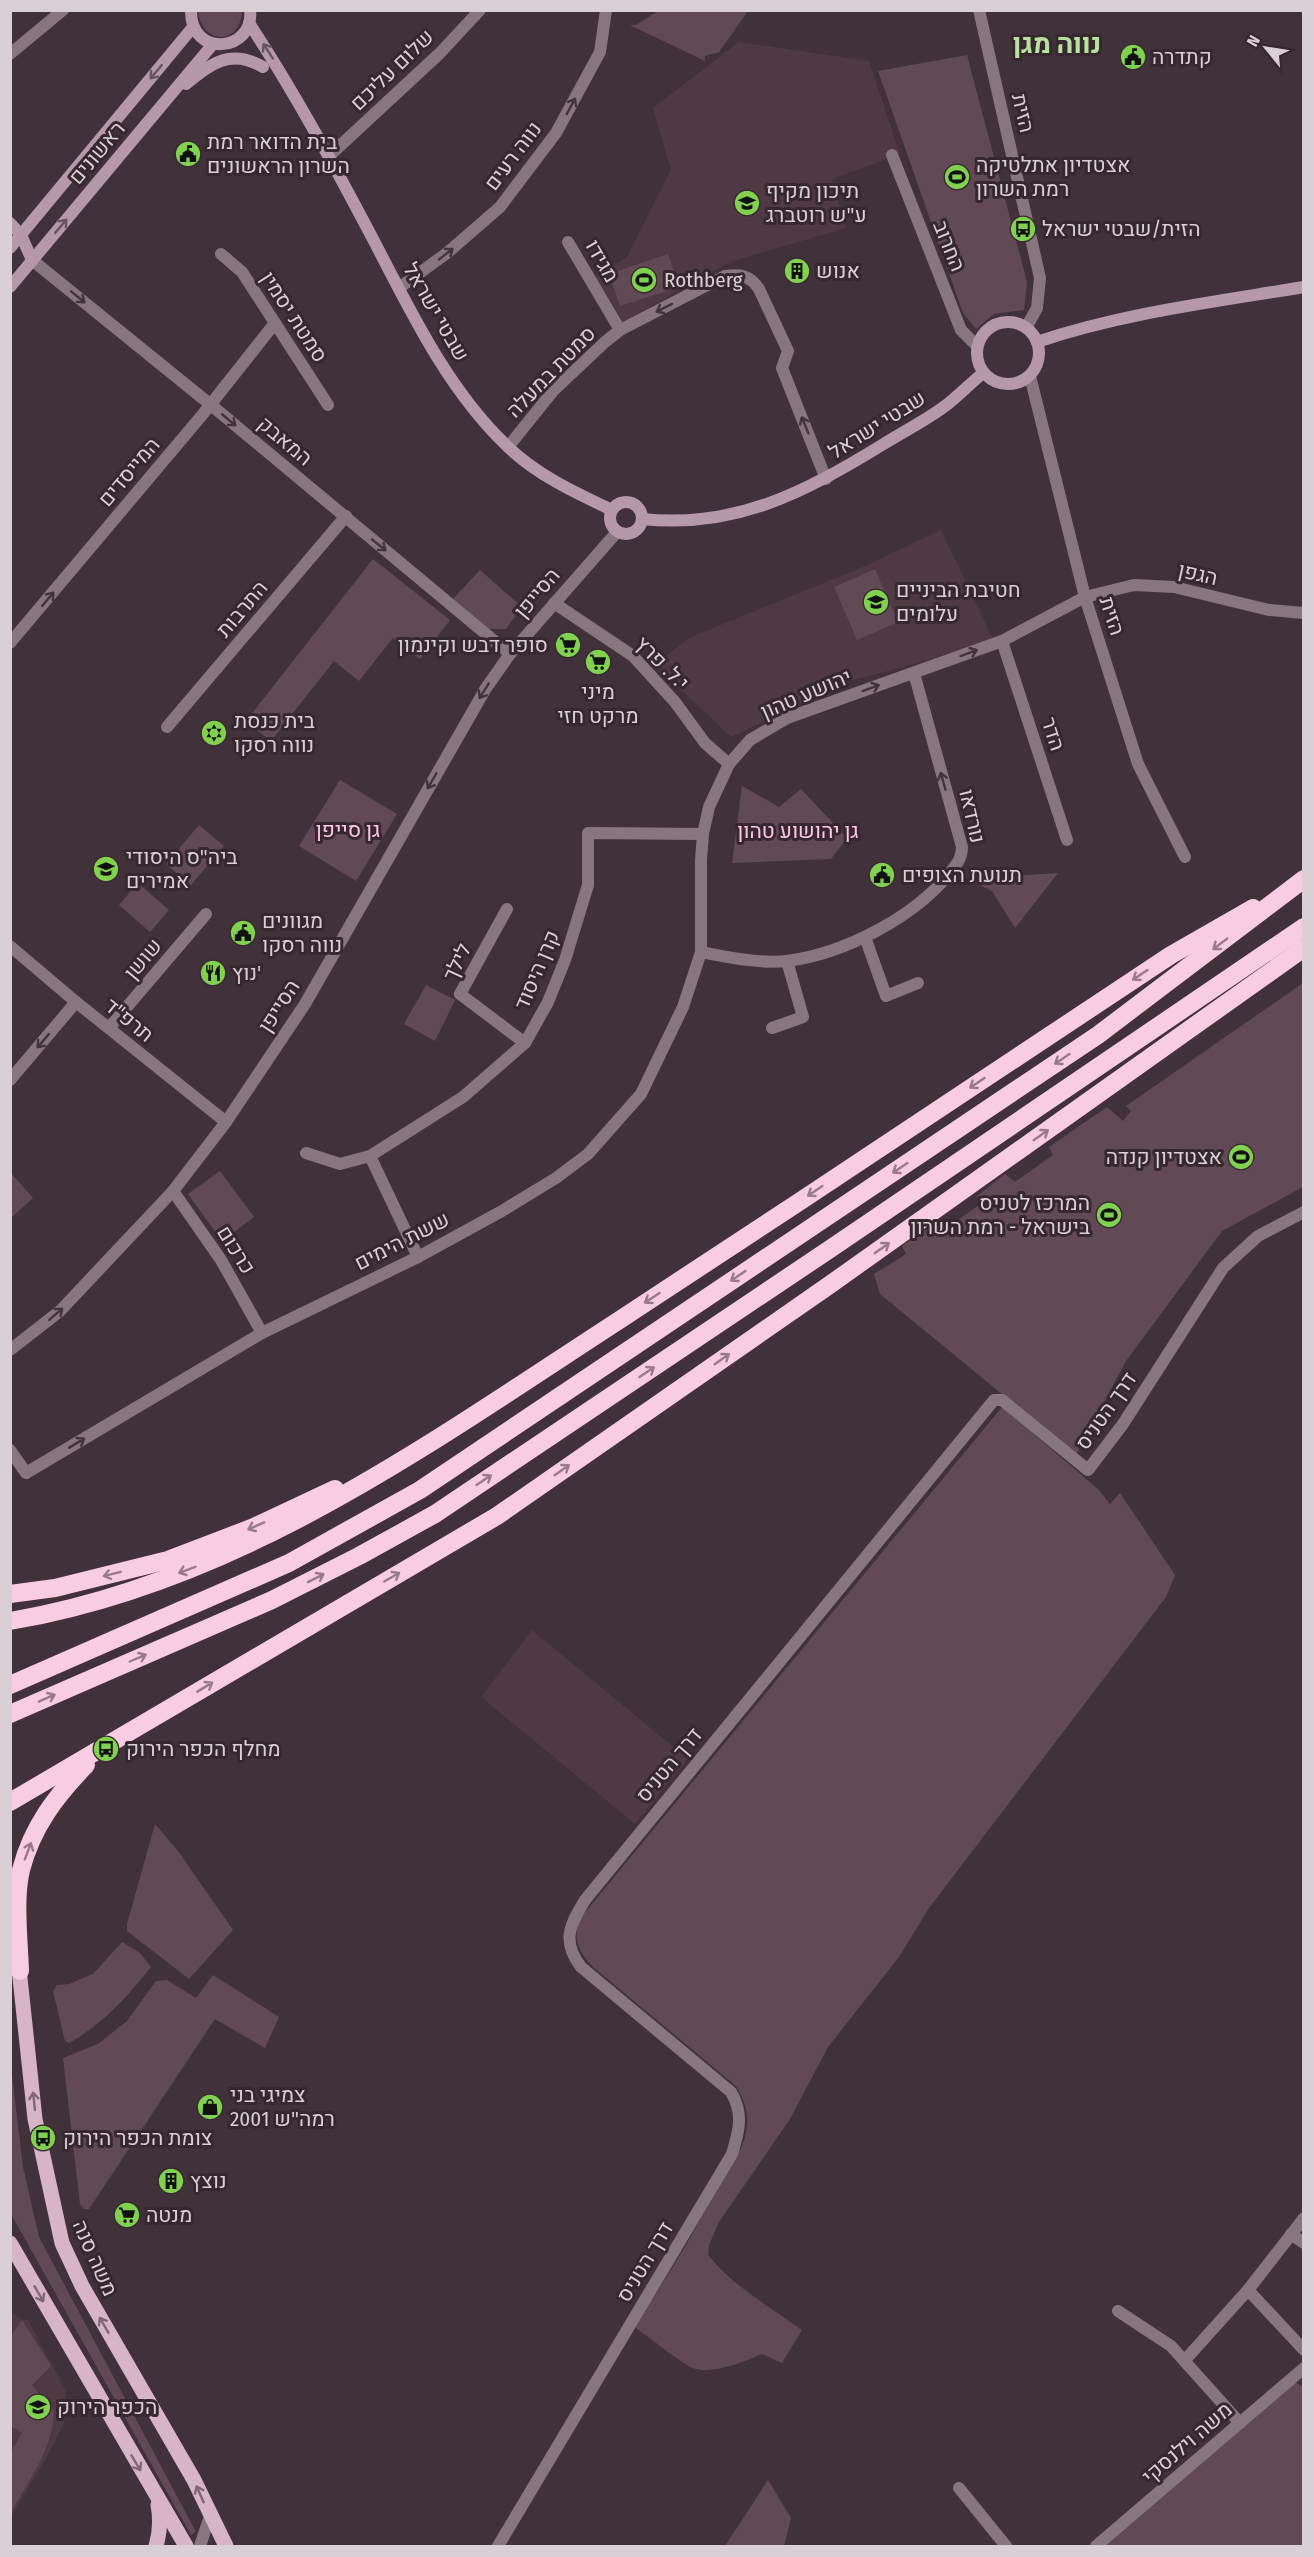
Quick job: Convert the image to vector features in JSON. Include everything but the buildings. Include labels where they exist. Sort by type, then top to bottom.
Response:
[{"type":"highway","points":[[10,1685],[289,1563],[420,1490],[1098,1035],[1304,879]]},
{"type":"highway","points":[[10,1621],[84,1604],[162,1580],[242,1549],[322,1509],[423,1447],[695,1270],[1171,955],[1231,919],[1282,894]]},
{"type":"highway","points":[[10,1714],[272,1600],[435,1514],[1304,927]]},
{"type":"highway","points":[[10,1802],[496,1516],[828,1286],[1304,948]]},
{"type":"highway","points":[[10,1604],[56,1588],[168,1560],[254,1527],[423,1447]]},
{"type":"highway","points":[[10,1594],[56,1588]]},
{"type":"highway","points":[[20,1971],[21,1871],[33,1837],[42,1817],[59,1793],[104,1747]]},
{"type":"main road","name":"משה סנה","points":[[10,1920],[20,1971],[35,2119],[62,2244],[82,2286],[194,2480],[226,2547]]},
{"type":"main road","points":[[10,2243],[186,2547]]},
{"type":"main road","points":[[155,2493],[160,2515],[160,2533],[156,2547]]},
{"type":"street","points":[[10,54],[63,10]]},
{"type":"street","points":[[191,10],[193,27],[199,36],[213,44],[228,44],[245,33],[249,17]]},
{"type":"street","name":"שלום עליכם","points":[[329,156],[440,53],[480,10]]},
{"type":"street","name":"נווה רעים","points":[[399,288],[447,253],[500,207],[556,133],[600,52],[606,10]]},
{"type":"street","name":"הזית","points":[[980,10],[1041,279],[1037,308],[1026,328]]},
{"type":"street","name":"שבטי ישראל","points":[[249,17],[329,156],[436,355],[470,407],[508,447],[548,478],[612,510]]},
{"type":"street","name":"ראשונים","points":[[10,249],[193,27]]},
{"type":"street","name":"ראשונים","points":[[10,286],[213,44]]},
{"type":"street","name":"שבטי ישראל","points":[[228,44],[245,52],[284,80]]},
{"type":"street","points":[[167,100],[219,61],[244,57],[263,66]]},
{"type":"street","name":"החרוב","points":[[892,155],[961,330],[977,346]]},
{"type":"street","points":[[10,223],[21,236],[33,260]]},
{"type":"street","name":"מגידו","points":[[568,242],[620,330]]},
{"type":"street","points":[[10,249],[33,260]]},
{"type":"street","name":"סמטת יסמין","points":[[221,254],[242,272],[328,405]]},
{"type":"street","name":"המאבק","points":[[33,260],[346,516],[510,654]]},
{"type":"street","name":"סמטת במעלה","points":[[508,447],[553,391],[620,330],[724,276],[741,274],[754,281],[788,351],[782,368],[826,479]]},
{"type":"street","points":[[1037,342],[1069,331],[1146,314],[1304,287]]},
{"type":"street","points":[[1007,322],[1026,328],[1037,342],[1039,360],[1030,376],[1011,385],[1000,384],[983,373],[976,356],[981,337],[997,324],[1007,322]]},
{"type":"street","name":"המייסדים","points":[[10,643],[211,405],[275,323]]},
{"type":"street","name":"שבטי ישראל","points":[[642,519],[703,518],[768,505],[826,479],[947,405],[983,373]]},
{"type":"street","name":"הזית","points":[[1030,376],[1085,597],[1138,764],[1185,857]]},
{"type":"street","points":[[628,502],[639,508],[642,519],[633,532],[622,534],[610,521],[612,510],[619,503],[628,502]]},
{"type":"street","name":"התרבות","points":[[167,727],[346,516]]},
{"type":"street","name":"הסייפן","points":[[10,1350],[60,1311],[173,1191],[226,1122],[305,1004],[486,687],[510,654],[617,531]]},
{"type":"street","name":"הגפן","points":[[1085,597],[1134,585],[1174,587],[1269,610],[1304,613]]},
{"type":"street","name":"יהושע טהון","points":[[701,952],[703,834],[709,807],[729,764],[750,740],[787,718],[1002,641],[1085,597]]},
{"type":"street","name":"י.ל. פרץ","points":[[555,603],[633,656],[675,702],[705,743],[729,764]]},
{"type":"street","name":"הדר","points":[[1002,641],[1067,840]]},
{"type":"street","name":"נורדאו","points":[[701,952],[740,959],[787,961],[865,937],[888,926],[918,905],[962,858],[962,847],[914,673]]},
{"type":"street","name":"קרן היסוד","points":[[306,1153],[340,1164],[370,1156],[463,1097],[525,1043],[548,1002],[565,960],[588,885],[588,833],[703,834]]},
{"type":"street","name":"לילך","points":[[507,909],[460,994],[525,1043]]},
{"type":"street","name":"שושן","points":[[109,1029],[206,914]]},
{"type":"street","points":[[865,937],[886,996],[918,983]]},
{"type":"street","name":"תרפ\"ד","points":[[10,946],[109,1029],[226,1122]]},
{"type":"street","name":"ששת הימים","points":[[10,1450],[26,1473],[262,1333],[418,1257],[556,1178],[588,1154],[640,1094],[683,1007],[701,952]]},
{"type":"street","points":[[771,1028],[803,1017],[787,961]]},
{"type":"street","points":[[10,1080],[76,1002]]},
{"type":"street","points":[[370,1156],[418,1257]]},
{"type":"street","name":"כרכום","points":[[173,1191],[221,1260],[262,1333]]},
{"type":"street","name":"דרך הטניס","points":[[498,2547],[732,2154],[740,2126],[737,2103],[731,2092],[581,1967],[573,1957],[569,1945],[569,1932],[573,1919],[585,1900],[994,1400],[1002,1400],[1088,1470],[1123,1424],[1223,1268],[1258,1236],[1304,1212]]},
{"type":"street","points":[[1185,2360],[1248,2290],[1304,2218]]},
{"type":"street","points":[[1291,2234],[1304,2243]]},
{"type":"street","points":[[1248,2290],[1304,2350]]},
{"type":"street","points":[[1118,2311],[1171,2346],[1239,2423]]},
{"type":"street","name":"משה וילנסקי","points":[[1095,2547],[1304,2368]]},
{"type":"street","points":[[960,2488],[1006,2547]]},
{"type":"street","points":[[200,2547],[210,2516]]},
{"type":"shaded area","name":"תיכון מקיף ע\"ש רוטברג","points":[[739,42],[869,61],[900,154],[832,179],[846,228],[730,262],[623,322],[595,277],[627,257],[671,170],[653,108]]},
{"type":"shaded area","name":"חטיבת הביניים עלומים","points":[[941,530],[993,639],[918,663],[847,682],[731,737],[654,665],[689,638],[865,566]]},
{"type":"shaded area","points":[[532,1630],[688,1759],[635,1824],[481,1697]]},
{"type":"shaded area","name":"הכפר הירוק","points":[[11,2312],[22,2320],[28,2320],[66,2391],[64,2423],[47,2457],[11,2517]]},
{"type":"green space","points":[[198,11],[242,11],[240,22],[235,30],[221,37],[206,31]]},
{"type":"green space","points":[[658,11],[748,11],[719,52],[705,56],[705,61],[630,25],[636,25]]},
{"type":"green space","name":"אצטדיון אתלטיקה רמת השרון","points":[[967,55],[1027,282],[1024,310],[994,314],[976,329],[963,313],[878,71]]},
{"type":"green space","name":"Rothberg","points":[[668,254],[679,287],[620,306],[609,274]]},
{"type":"green space","points":[[373,559],[450,620],[420,659],[393,638],[359,681],[334,661],[271,741],[246,721]]},
{"type":"green space","points":[[875,569],[898,622],[857,640],[834,587]]},
{"type":"green space","points":[[480,570],[522,607],[506,629],[488,629],[453,599]]},
{"type":"green space","name":"גן סייפן","points":[[340,780],[397,814],[356,881],[299,846]]},
{"type":"green space","name":"גן יהושוע טהון","points":[[742,786],[779,807],[801,789],[847,838],[831,859],[732,863]]},
{"type":"green space","points":[[199,825],[224,846],[191,885],[166,864]]},
{"type":"green space","points":[[1058,873],[1015,928],[992,891],[968,879]]},
{"type":"green space","points":[[138,883],[169,910],[150,932],[119,905]]},
{"type":"green space","name":"המרכז לטניס בישראל - רמת השרון","points":[[1303,983],[1303,1187],[1222,1231],[1126,1361],[1076,1455],[880,1294],[874,1274],[906,1254],[902,1246],[933,1225],[941,1232],[979,1205],[977,1196],[1005,1174],[1015,1182],[1053,1155],[1049,1147],[1107,1107],[1123,1121],[1131,1111],[1126,1106]]},
{"type":"green space","points":[[426,985],[455,1000],[435,1041],[404,1024]]},
{"type":"green space","points":[[220,1171],[254,1217],[222,1241],[188,1194]]},
{"type":"green space","points":[[10,1172],[33,1198],[11,1218],[10,1218]]},
{"type":"green space","points":[[1002,1407],[1098,1489],[1110,1504],[1120,1493],[1175,1575],[1166,1597],[929,1908],[899,1957],[828,2047],[790,2119],[719,2222],[709,2245],[708,2255],[740,2286],[802,2330],[782,2363],[762,2354],[719,2369],[693,2368],[635,2327],[682,2252],[742,2146],[747,2130],[746,2108],[736,2086],[593,1967],[583,1955],[578,1943],[579,1924],[582,1916]]},
{"type":"green space","points":[[155,1824],[178,1851],[233,1930],[189,1979],[127,1931]]},
{"type":"green space","points":[[122,1942],[140,1953],[151,1967],[104,2019],[69,2043],[65,2041],[53,1991],[57,1985],[69,1984],[93,1974]]},
{"type":"green space","points":[[213,1975],[279,2017],[265,2048],[215,2019],[89,2209],[84,2209],[80,2204],[63,2058],[98,2044],[127,2021],[156,1981],[167,1980],[196,1998]]},
{"type":"green space","points":[[11,2067],[23,2167],[39,2237],[196,2532],[191,2535],[11,2214]]},
{"type":"green space","name":"הכפר הירוק","points":[[22,2320],[51,2366],[32,2385],[54,2411],[53,2425],[45,2451],[11,2512],[11,2452],[22,2433],[11,2426],[11,2336]]},
{"type":"green space","points":[[1295,2382],[1303,2387],[1303,2546],[1098,2546]]},
{"type":"green space","points":[[768,2480],[791,2518],[784,2546],[725,2546]]},
{"type":"place","name":"קתדרה","points":[[1133,57]]},
{"type":"place","name":"בית הדואר רמת השרון הראשונים","points":[[188,154]]},
{"type":"place","name":"אצטדיון אתלטיקה רמת השרון","points":[[957,177]]},
{"type":"place","name":"תיכון מקיף ע\"ש רוטברג","points":[[747,203]]},
{"type":"place","name":"הזית/שבטי ישראל","points":[[1023,229]]},
{"type":"place","name":"אנוש","points":[[797,271]]},
{"type":"place","name":"Rothberg","points":[[644,280]]},
{"type":"place","name":"חטיבת הביניים עלומים","points":[[876,602]]},
{"type":"place","name":"סופר דבש וקינמון","points":[[568,645]]},
{"type":"place","name":"מיני מרקט חזי","points":[[598,662]]},
{"type":"place","name":"בית כנסת נווה רסקו","points":[[214,733]]},
{"type":"place","name":"ביה\"ס היסודי אמירים","points":[[106,869]]},
{"type":"place","name":"תנועת הצופים","points":[[882,875]]},
{"type":"place","name":"מגוונים נווה רסקו","points":[[243,933]]},
{"type":"place","name":"נוץ'","points":[[213,973]]},
{"type":"place","name":"אצטדיון קנדה","points":[[1241,1157]]},
{"type":"place","name":"המרכז לטניס בישראל - רמת השרון","points":[[1109,1215]]},
{"type":"place","name":"מחלף הכפר הירוק","points":[[106,1749]]},
{"type":"place","name":"צמיגי בני 2001 רמה\"ש","points":[[210,2107]]},
{"type":"place","name":"צומת הכפר הירוק","points":[[43,2138]]},
{"type":"place","name":"נוצץ","points":[[171,2181]]},
{"type":"place","name":"מנטה","points":[[127,2215]]},
{"type":"place","name":"הכפר הירוק","points":[[38,2407]]},
{"type":"district","name":"נווה מגן","points":[[1057,44]]}]
